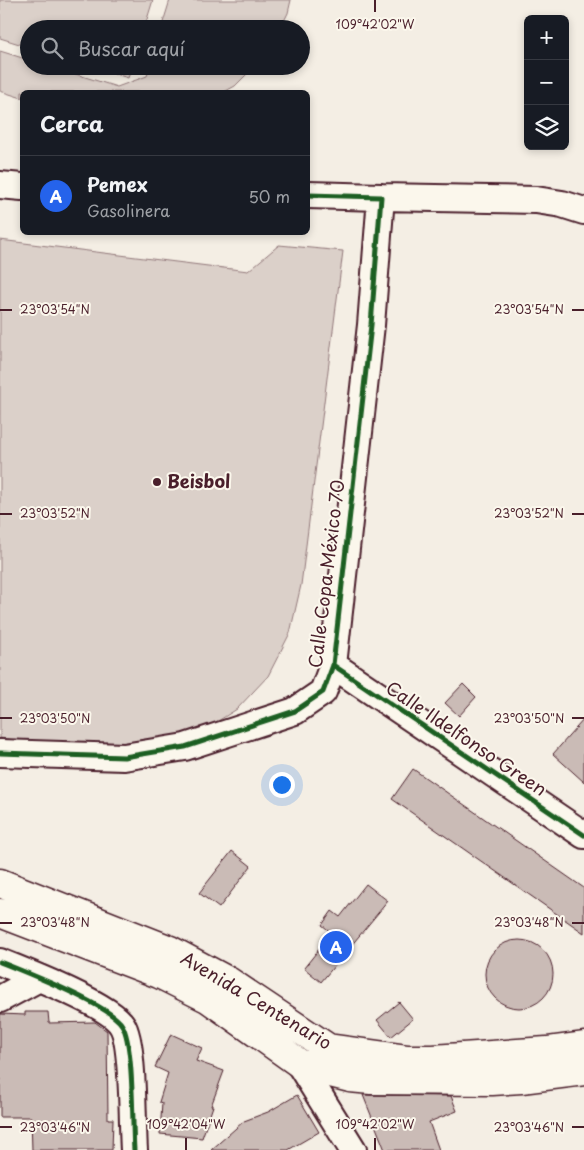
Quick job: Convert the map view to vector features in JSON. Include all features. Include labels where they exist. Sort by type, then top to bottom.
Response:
[{"type":"main road","name":"Avenida Centenario","points":[[0,883],[170,950],[228,981],[328,1048],[408,1059],[433,1059],[547,1051],[584,1046]]},
{"type":"main road","name":"Avenida Centenario","points":[[0,913],[160,974],[209,999],[299,1063],[350,1078],[370,1080],[492,1081],[584,1070]]},
{"type":"street","points":[[0,185],[20,188]]},
{"type":"street","points":[[310,195],[536,200],[562,204],[584,211]]},
{"type":"street","name":"Calle Copa México 70","points":[[0,752],[124,757],[185,747],[295,711],[322,692],[333,665],[370,334],[381,197]]},
{"type":"street","name":"Calle Ildelfonso Green","points":[[333,665],[584,835]]},
{"type":"street","points":[[0,962],[39,978],[111,1013],[122,1025],[129,1043],[134,1150]]},
{"type":"street","points":[[0,999],[39,978]]},
{"type":"street","points":[[299,1063],[353,1150]]},
{"type":"shaded area","points":[[0,0],[153,0],[147,20],[20,20],[20,44],[0,38]]},
{"type":"shaded area","points":[[170,0],[291,0],[284,20],[164,20]]},
{"type":"shaded area","points":[[0,51],[20,57],[20,75],[79,75],[117,87],[147,75],[246,75],[235,86],[228,90],[20,90],[20,97],[0,91]]},
{"type":"shaded area","name":"Beisbol","points":[[0,240],[248,271],[279,245],[343,251],[301,585],[290,633],[268,676],[237,709],[202,731],[156,744],[72,747],[0,738]]},
{"type":"building","points":[[463,684],[476,697],[459,716],[445,703]]},
{"type":"building","points":[[584,719],[584,782],[553,754]]},
{"type":"building","points":[[413,769],[584,888],[584,933],[392,799]]},
{"type":"building","points":[[232,851],[251,866],[219,908],[199,893]]},
{"type":"building","points":[[366,884],[388,901],[321,982],[304,968],[332,933],[322,925],[332,911],[340,917]]},
{"type":"building","points":[[519,940],[532,943],[543,950],[550,961],[553,974],[550,987],[543,998],[532,1005],[519,1008],[506,1005],[495,998],[488,987],[485,974],[488,961],[495,950],[506,943]]},
{"type":"building","points":[[399,1002],[413,1019],[391,1037],[377,1020]]},
{"type":"building","points":[[25,1012],[48,1012],[49,1023],[95,1022],[107,1031],[108,1119],[113,1119],[112,1150],[32,1150],[31,1117],[0,1117],[0,1014],[25,1015]]},
{"type":"building","points":[[171,1034],[202,1048],[196,1061],[224,1071],[202,1138],[160,1134],[162,1103],[159,1102],[168,1073],[155,1067]]},
{"type":"building","points":[[297,1095],[319,1132],[288,1150],[211,1150],[244,1121],[268,1112]]},
{"type":"building","points":[[363,1095],[451,1096],[457,1111],[429,1122],[439,1150],[385,1150]]},
{"type":"cycle path","points":[[0,753],[124,757],[185,747],[295,711],[323,692],[333,665],[371,325],[381,197],[310,195]]},
{"type":"cycle path","points":[[333,665],[584,835]]},
{"type":"cycle path","points":[[0,962],[85,999],[114,1017],[122,1025],[126,1035],[131,1066],[134,1150]]},
{"type":"place","name":"Beisbol","points":[[157,482]]},
{"type":"place","name":"Pemex","points":[[336,947]]}]
